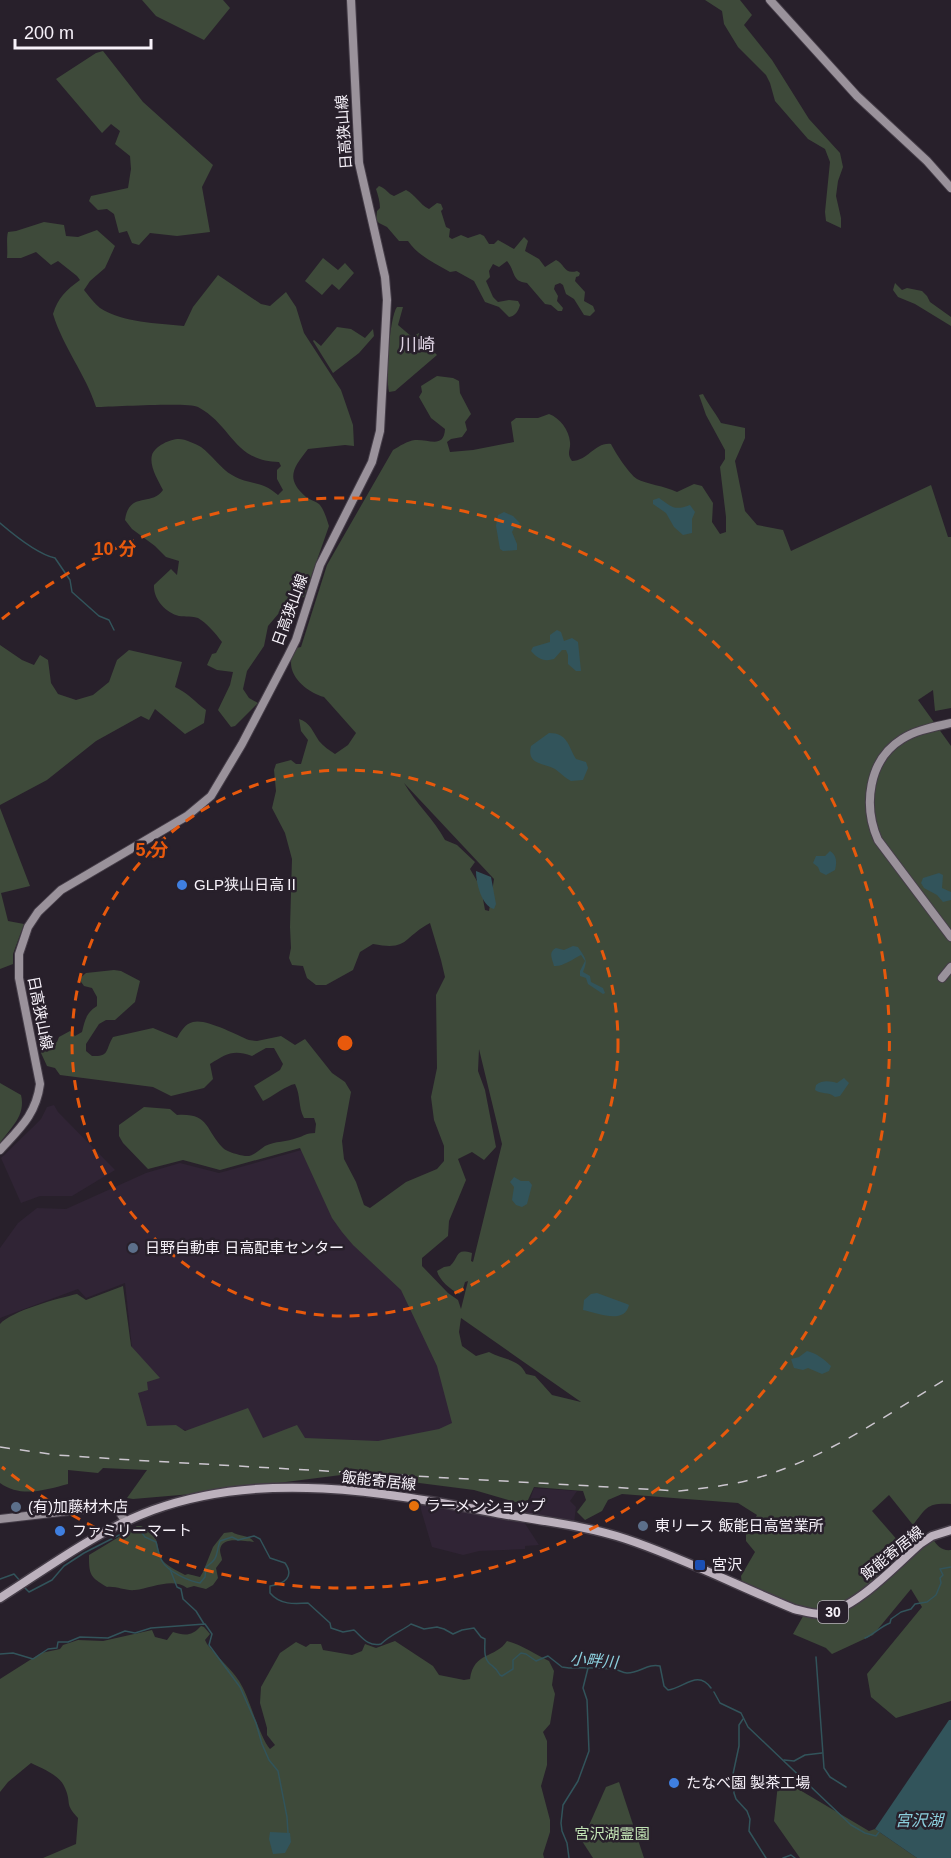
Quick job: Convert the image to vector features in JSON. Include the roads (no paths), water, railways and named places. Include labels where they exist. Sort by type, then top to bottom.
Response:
[{"type":"main road","name":"日高狭山線","points":[[0,1150],[28,1119],[38,1099],[39,1071],[23,1006],[19,978],[19,954],[28,927],[38,912],[62,890],[187,816],[211,796],[242,744],[296,640],[320,565],[378,446],[387,300],[385,277],[358,163],[351,0]]},
{"type":"main road","points":[[770,0],[857,96],[927,161],[951,188]]},
{"type":"main road","points":[[951,723],[912,734],[890,748],[876,769],[870,797],[873,825],[878,840],[951,938]]},
{"type":"main road","points":[[942,978],[951,967]]},
{"type":"main road","name":"飯能寄居線","points":[[0,1598],[85,1543],[125,1521],[195,1498],[216,1493],[255,1489],[354,1490],[404,1496],[617,1537],[794,1609],[820,1614],[837,1610],[851,1603],[920,1544],[932,1536],[951,1530]]},
{"type":"main road","points":[[0,1519],[112,1506],[118,1509],[125,1521]]},
{"type":"water","points":[[659,498],[673,507],[680,508],[690,505],[695,512],[692,519],[692,533],[683,535],[674,527],[666,513],[653,504],[653,500]]},
{"type":"water","points":[[504,512],[513,516],[520,523],[512,532],[517,550],[503,551],[500,549],[496,526],[498,515]]},
{"type":"water","points":[[557,630],[561,632],[564,641],[572,638],[578,642],[581,671],[576,671],[568,664],[566,650],[562,650],[554,659],[547,660],[539,658],[531,651],[533,647],[550,642],[550,635]]},
{"type":"water","points":[[549,733],[564,738],[576,759],[586,762],[588,768],[583,780],[571,781],[555,769],[531,757],[531,746]]},
{"type":"water","points":[[830,851],[835,857],[836,867],[826,875],[820,872],[813,863],[816,856],[825,856]]},
{"type":"water","points":[[476,871],[491,877],[496,904],[494,909],[489,907],[483,899],[478,887]]},
{"type":"water","points":[[939,873],[943,875],[942,888],[951,892],[951,900],[943,902],[937,895],[924,888],[921,883],[923,878]]},
{"type":"water","points":[[573,946],[578,947],[585,961],[581,955],[564,964],[554,966],[551,956],[552,951],[556,948],[564,950]]},
{"type":"water","points":[[585,961],[583,972],[590,976],[591,982],[603,988],[605,993],[603,994],[588,984],[586,978],[580,976]]},
{"type":"water","points":[[844,1078],[849,1083],[840,1096],[835,1097],[815,1090],[816,1085],[821,1082],[837,1083]]},
{"type":"water","points":[[514,1177],[521,1181],[529,1181],[532,1185],[527,1204],[522,1207],[516,1205],[512,1200],[514,1187],[510,1182]]},
{"type":"water","points":[[597,1293],[629,1305],[622,1315],[616,1316],[583,1310],[584,1300],[591,1294]]},
{"type":"water","points":[[807,1351],[828,1363],[831,1366],[829,1371],[822,1374],[808,1368],[803,1370],[794,1368],[791,1359]]},
{"type":"water","name":"宮沢湖","points":[[951,1720],[951,1858],[917,1858],[875,1829]]},
{"type":"water","points":[[270,1832],[290,1833],[291,1842],[285,1853],[273,1854],[269,1839]]},
{"type":"waterway","points":[[0,523],[33,548],[55,558],[70,580],[72,592],[99,616],[109,620],[114,630]]},
{"type":"waterway","name":"小畔川","points":[[23,1586],[29,1592],[52,1580],[64,1566],[84,1553],[129,1530],[140,1530],[145,1537],[156,1542],[161,1559],[169,1569],[200,1583],[205,1577],[206,1567],[215,1558],[220,1541],[232,1537],[238,1540],[254,1536],[260,1539],[270,1558],[285,1563],[288,1568],[288,1576],[284,1582],[270,1586],[270,1593],[274,1597],[288,1603],[308,1603],[330,1623],[331,1628],[343,1632],[354,1630],[372,1644],[381,1644],[411,1624],[424,1629],[437,1627],[453,1634],[474,1628],[485,1639],[486,1659],[502,1676],[513,1669],[513,1660],[521,1653],[536,1661],[548,1656],[562,1667],[569,1668],[613,1669],[627,1673],[656,1665],[660,1666],[664,1686],[668,1690],[696,1680],[701,1680],[711,1688]]},
{"type":"waterway","points":[[865,1638],[890,1623],[891,1619],[901,1612],[911,1609],[915,1604],[927,1602],[936,1595],[941,1583],[940,1578],[943,1575],[940,1569],[951,1567]]},
{"type":"waterway","points":[[170,1569],[177,1587],[181,1589],[183,1599],[196,1611],[204,1624]]},
{"type":"waterway","name":"小畔川","points":[[0,1579],[14,1574],[21,1582]]},
{"type":"waterway","points":[[0,1654],[13,1653],[33,1659],[48,1649],[57,1648],[58,1642],[68,1642],[80,1637],[108,1638],[125,1631],[135,1633],[151,1628],[205,1624],[212,1634],[209,1645],[240,1687],[269,1760],[278,1771],[288,1833]]},
{"type":"waterway","points":[[816,1657],[824,1768],[830,1777],[846,1787]]},
{"type":"waterway","points":[[569,1858],[561,1823],[563,1805],[578,1781],[589,1751],[587,1700],[583,1688],[588,1668]]},
{"type":"waterway","name":"小畔川","points":[[714,1692],[720,1703],[741,1713],[748,1727],[851,1825],[876,1836],[879,1832]]},
{"type":"waterway","points":[[743,1719],[739,1725],[739,1746],[733,1774],[734,1793],[736,1799],[747,1811],[750,1819],[749,1831],[766,1858]]},
{"type":"waterway","points":[[784,1760],[794,1761],[805,1755],[822,1753]]},
{"type":"waterway","points":[[783,1858],[791,1855],[795,1858]]},
{"type":"railway","points":[[0,1447],[57,1455],[132,1460],[679,1491],[760,1477],[810,1458],[951,1376]]},
{"type":"place","name":"GLP狭山日高Ⅱ","points":[[182,885]]},
{"type":"place","name":"日野自動車 日高配車センター","points":[[133,1248]]},
{"type":"place","name":"ラーメンショップ","points":[[414,1506]]},
{"type":"place","name":"(有)加藤材木店","points":[[16,1507]]},
{"type":"place","name":"東リース 飯能日高営業所","points":[[643,1526]]},
{"type":"place","name":"ファミリーマート","points":[[60,1531]]},
{"type":"place","name":"宮沢","points":[[700,1565]]},
{"type":"place","name":"たなべ園 製茶工場","points":[[674,1783]]},
{"type":"district","name":"川崎","points":[[417,345]]},
{"type":"park label","name":"宮沢湖霊園","points":[[612,1834]]}]
